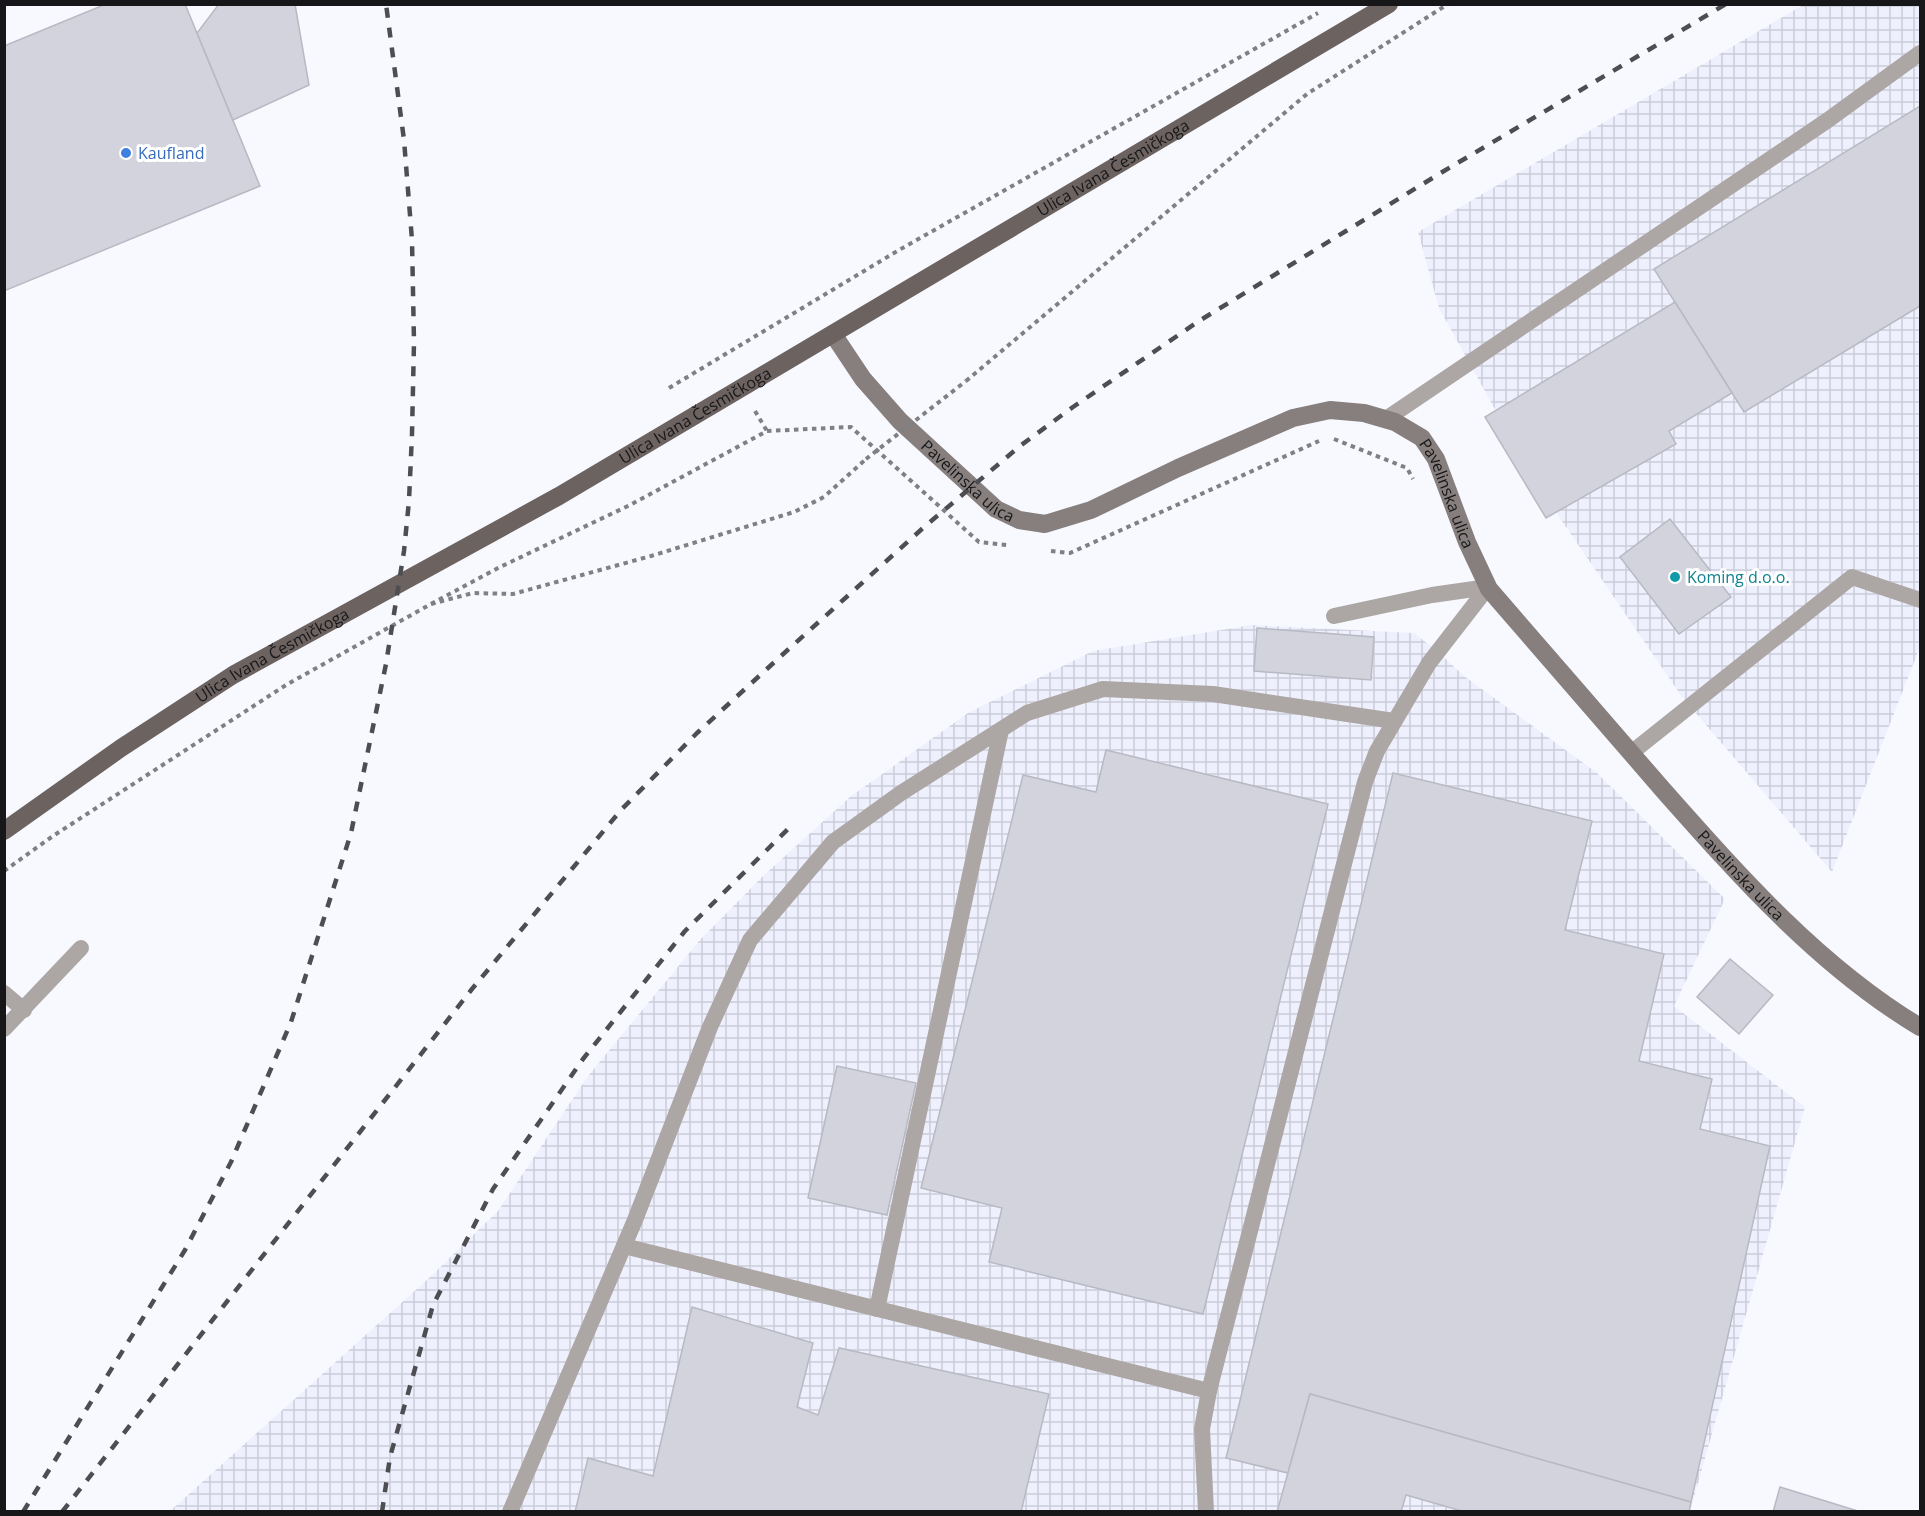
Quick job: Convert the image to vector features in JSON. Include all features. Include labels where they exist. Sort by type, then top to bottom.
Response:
[{"type":"main road","name":"Ulica Ivana Česmičkoga","points":[[4,831],[121,748],[233,675],[559,496],[1389,4]]},
{"type":"main road","name":"Pavelinska ulica","points":[[833,334],[863,379],[900,421],[996,509],[1019,520],[1045,524],[1091,510],[1178,468],[1293,418],[1330,410],[1364,413],[1386,419],[1422,438],[1436,459],[1467,542],[1488,587],[1738,876],[1833,965],[1884,1006],[1920,1027]]},
{"type":"lane","points":[[1386,419],[1828,120],[1920,53]]},
{"type":"lane","points":[[1631,753],[1852,577],[1920,600]]},
{"type":"lane","points":[[1334,616],[1432,595],[1488,587]]},
{"type":"lane","points":[[1206,1512],[1202,1429],[1209,1390],[1365,782],[1377,751],[1437,651],[1488,587]]},
{"type":"lane","points":[[510,1512],[624,1246],[710,1027],[750,940],[833,843],[901,793],[1027,713],[1104,689],[1213,694],[1394,722]]},
{"type":"lane","points":[[877,1309],[1001,730]]},
{"type":"lane","points":[[4,1029],[81,948]]},
{"type":"lane","points":[[4,993],[24,1010]]},
{"type":"lane","points":[[624,1246],[1209,1390]]},
{"type":"path","points":[[431,604],[473,592],[513,594],[651,556],[794,512],[824,497],[866,459],[966,381],[1307,94],[1448,4]]},
{"type":"path","points":[[669,388],[899,250],[1322,10]]},
{"type":"path","points":[[4,871],[63,830],[286,686],[498,568],[630,505],[767,431]]},
{"type":"shaded area","points":[[1803,5],[1920,5],[1920,647],[1832,872],[1682,697],[1534,480],[1439,308],[1418,232]]},
{"type":"shaded area","points":[[1252,625],[1414,633],[1464,676],[1597,773],[1725,899],[1674,1006],[1805,1107],[1690,1511],[169,1512],[429,1278],[498,1211],[588,1076],[700,940],[762,877],[850,797],[968,713],[1093,651]]},
{"type":"building","name":"Kaufland","points":[[106,4],[185,4],[260,186],[4,291],[4,46]]},
{"type":"building","points":[[219,4],[295,4],[309,85],[233,120],[197,33]]},
{"type":"building","points":[[1920,106],[1920,306],[1744,412],[1654,269]]},
{"type":"building","points":[[1675,302],[1732,393],[1669,431],[1676,444],[1546,518],[1485,417]]},
{"type":"building","name":"Koming d.o.o.","points":[[1670,519],[1731,597],[1679,634],[1620,557]]},
{"type":"building","points":[[1257,628],[1374,637],[1371,680],[1254,671]]},
{"type":"building","points":[[1106,750],[1328,804],[1203,1314],[989,1262],[1002,1208],[921,1188],[1023,775],[1096,792]]},
{"type":"building","points":[[1393,773],[1592,821],[1565,930],[1664,954],[1639,1061],[1712,1079],[1700,1129],[1770,1146],[1691,1502],[1310,1394],[1288,1473],[1226,1458]]},
{"type":"building","points":[[1730,959],[1773,995],[1739,1034],[1697,997]]},
{"type":"building","points":[[837,1066],[916,1083],[887,1215],[808,1198]]},
{"type":"building","points":[[692,1307],[813,1343],[797,1407],[818,1415],[839,1348],[1049,1394],[1021,1512],[575,1512],[588,1458],[653,1476]]},
{"type":"building","points":[[1310,1394],[1691,1502],[1689,1512],[1465,1512],[1406,1495],[1401,1512],[1277,1512]]},
{"type":"building","points":[[1780,1487],[1861,1512],[1773,1512]]},
{"type":"railway","points":[[23,1512],[185,1250],[231,1162],[291,1022],[351,833],[386,664],[404,551],[412,434],[414,342],[412,240],[404,140],[386,4]]},
{"type":"railway","points":[[62,1512],[472,989],[621,810],[697,733],[781,656],[923,528],[1020,446],[1073,407],[1199,321],[1444,171],[1726,4]]},
{"type":"railway","points":[[382,1512],[390,1457],[433,1305],[493,1189],[583,1059],[685,931],[789,828]]},
{"type":"place","name":"Kaufland","points":[[126,153]]},
{"type":"place","name":"Koming d.o.o.","points":[[1675,577]]}]
